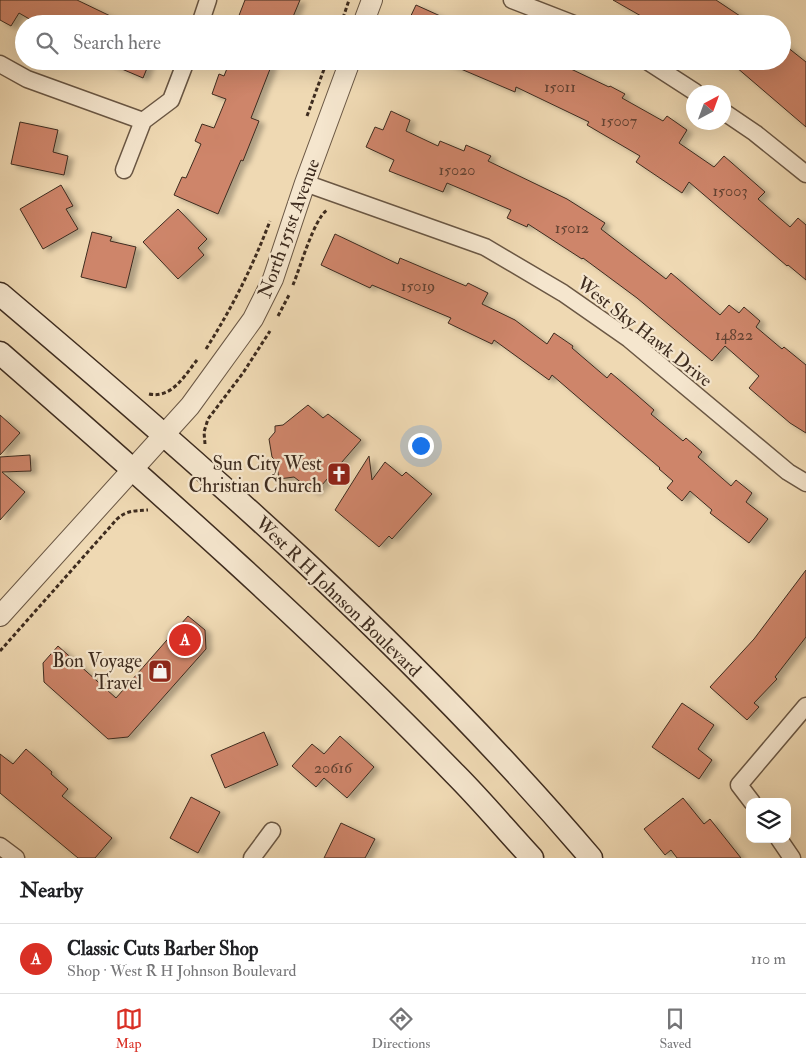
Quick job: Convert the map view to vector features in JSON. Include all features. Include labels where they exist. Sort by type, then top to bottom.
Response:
[{"type":"main road","name":"West R H Johnson Boulevard","points":[[0,294],[164,434],[263,523],[405,658],[528,786],[591,858]]},
{"type":"main road","points":[[0,353],[140,461],[225,550],[457,775],[532,858]]},
{"type":"street","points":[[203,15],[208,0]]},
{"type":"street","points":[[366,15],[372,0]]},
{"type":"street","points":[[512,0],[551,15]]},
{"type":"street","points":[[0,64],[27,79],[143,121]]},
{"type":"street","points":[[124,170],[143,121],[172,100],[183,70]]},
{"type":"street","name":"North 151st Avenue","points":[[0,616],[190,406],[253,318],[273,279],[305,183],[347,70]]},
{"type":"street","points":[[661,70],[686,87]]},
{"type":"street","points":[[731,117],[755,133],[806,174]]},
{"type":"street","name":"West Sky Hawk Drive","points":[[305,183],[485,247],[563,293],[629,340],[788,472],[806,483]]},
{"type":"street","points":[[749,798],[739,785],[806,706]]},
{"type":"street","points":[[252,858],[272,831]]},
{"type":"street","points":[[781,843],[792,858]]},
{"type":"street","points":[[0,846],[16,858]]},
{"type":"path","points":[[307,117],[324,70]]},
{"type":"path","points":[[276,321],[298,273],[318,220],[325,211],[333,208]]},
{"type":"path","points":[[142,392],[153,395],[170,391],[180,382],[202,353],[228,314],[249,274],[270,220]]},
{"type":"path","points":[[206,447],[204,432],[208,419],[243,373],[271,329]]},
{"type":"path","points":[[0,651],[117,519],[124,513],[131,511],[153,511]]},
{"type":"building","points":[[0,0],[77,0],[108,15],[22,15],[19,13],[15,15],[15,20],[11,26],[0,20]]},
{"type":"building","points":[[245,0],[300,0],[294,15],[239,15]]},
{"type":"building","points":[[613,0],[716,0],[738,15],[639,15]]},
{"type":"building","points":[[416,5],[438,15],[411,15]]},
{"type":"building","points":[[791,50],[806,62],[806,127],[740,70],[791,70]]},
{"type":"building","points":[[124,70],[146,70],[143,78]]},
{"type":"building","points":[[226,70],[270,70],[251,118],[259,121],[218,214],[174,195],[182,177],[186,178],[201,144],[195,141],[202,124],[214,128],[226,99],[212,94],[219,74],[224,76]]},
{"type":"building","points":[[463,70],[573,70],[625,94],[622,98],[663,121],[667,116],[687,130],[679,143],[714,167],[724,156],[765,192],[758,199],[790,227],[798,218],[806,225],[806,280],[689,182],[682,193],[636,162],[640,156],[587,125],[589,122],[516,87],[515,92]]},
{"type":"building","points":[[391,111],[410,120],[406,131],[438,146],[440,141],[464,151],[466,145],[491,156],[488,161],[567,199],[605,223],[601,229],[666,279],[671,273],[720,315],[729,305],[739,313],[744,307],[760,321],[756,327],[782,349],[784,347],[806,365],[806,433],[790,423],[749,388],[759,376],[725,346],[712,361],[637,298],[583,258],[528,224],[527,227],[507,218],[511,210],[447,183],[443,192],[389,171],[394,160],[366,147],[375,127],[383,130]]},
{"type":"building","points":[[20,122],[58,130],[53,152],[68,156],[64,175],[11,164]]},
{"type":"building","points":[[61,185],[73,206],[66,209],[78,229],[43,249],[20,209]]},
{"type":"building","points":[[178,209],[207,239],[198,248],[204,255],[178,279],[143,242]]},
{"type":"building","points":[[92,232],[112,237],[110,241],[136,247],[126,288],[81,277]]},
{"type":"building","points":[[335,234],[398,264],[400,258],[466,286],[468,283],[488,293],[482,304],[515,320],[547,344],[554,333],[573,346],[572,348],[607,378],[611,373],[638,396],[654,410],[651,414],[683,441],[686,438],[702,452],[698,457],[731,486],[736,480],[752,493],[746,502],[768,519],[749,543],[710,513],[712,510],[690,491],[682,501],[667,488],[673,481],[660,468],[552,375],[549,380],[494,340],[492,344],[448,323],[451,318],[372,285],[370,288],[321,265]]},
{"type":"building","points":[[308,405],[323,418],[328,414],[361,440],[315,493],[294,477],[279,479],[269,439],[275,432],[275,426],[283,425]]},
{"type":"building","points":[[0,415],[20,433],[0,455]]},
{"type":"building","points":[[30,455],[31,471],[2,472],[25,492],[0,520],[0,457]]},
{"type":"building","points":[[369,456],[372,480],[385,462],[402,476],[406,472],[432,494],[392,539],[389,536],[379,547],[335,510]]},
{"type":"building","points":[[806,570],[806,637],[775,677],[777,679],[754,703],[759,707],[747,720],[710,687],[754,639]]},
{"type":"building","points":[[188,616],[205,630],[206,649],[128,737],[108,739],[44,682],[43,663],[58,646],[116,698]]},
{"type":"building","points":[[682,703],[714,725],[698,749],[712,760],[699,779],[652,747]]},
{"type":"building","points":[[264,732],[278,765],[225,788],[211,755]]},
{"type":"building","points":[[340,736],[374,767],[347,798],[324,778],[316,787],[292,766],[312,744],[324,754]]},
{"type":"building","points":[[26,749],[68,789],[62,796],[112,838],[95,858],[78,858],[0,793],[0,754],[13,764]]},
{"type":"building","points":[[191,797],[220,812],[198,853],[170,838]]},
{"type":"building","points":[[683,798],[704,824],[710,819],[741,858],[677,858],[671,850],[665,855],[644,829]]},
{"type":"building","points":[[341,823],[375,839],[365,858],[324,858]]},
{"type":"place","name":"Sun City West Christian Church","points":[[339,474]]},
{"type":"place","name":"Classic Cuts Barber Shop","points":[[185,640]]},
{"type":"place","name":"Bon Voyage Travel","points":[[160,671]]}]
